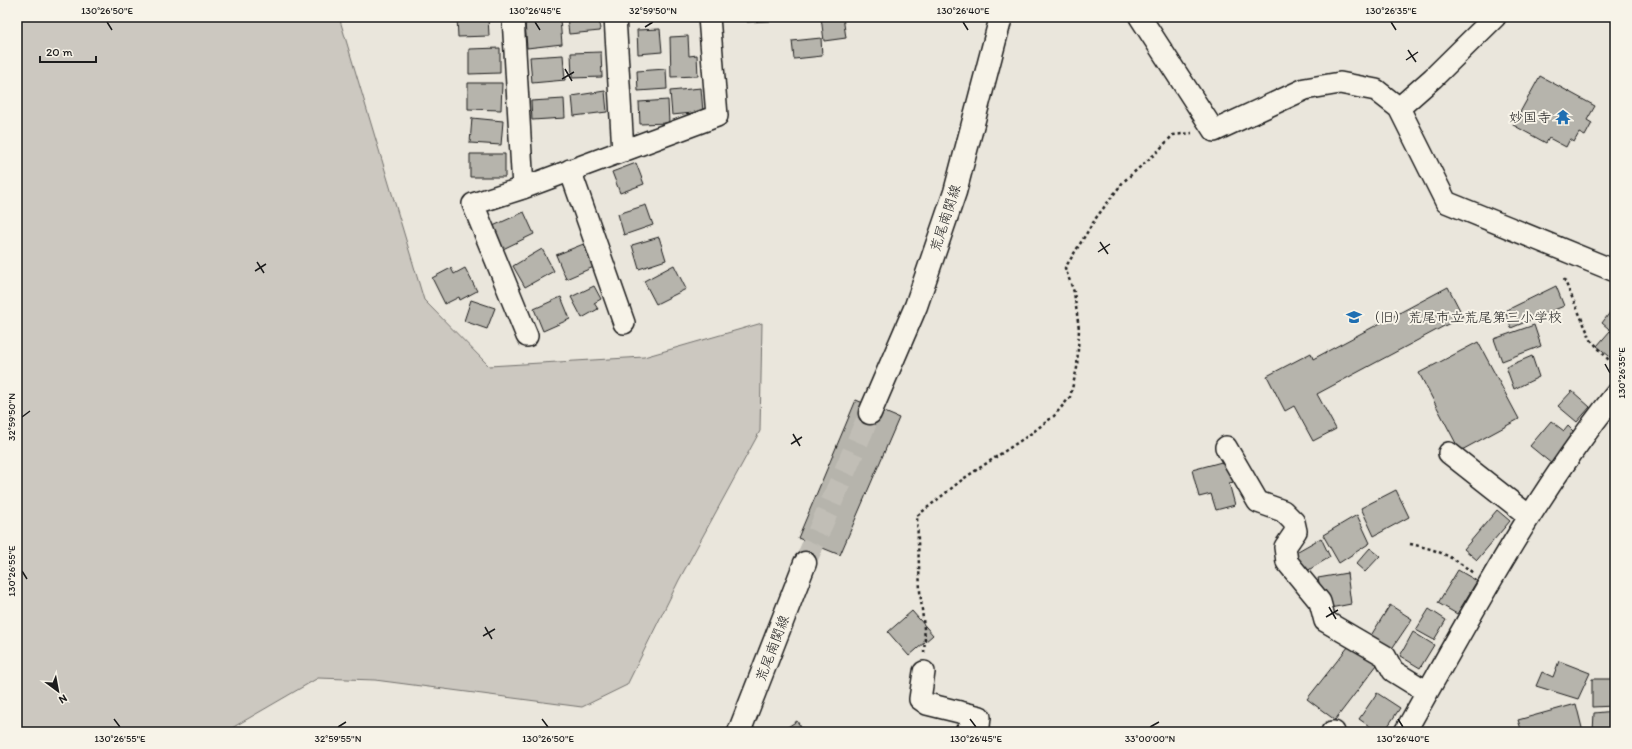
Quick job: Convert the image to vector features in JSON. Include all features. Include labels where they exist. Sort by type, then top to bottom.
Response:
[{"type":"main road","name":"荒尾南関線","points":[[870,412],[916,306],[955,192],[1001,17]]},
{"type":"main road","name":"荒尾南関線","points":[[739,732],[805,563]]},
{"type":"street","points":[[513,17],[523,188]]},
{"type":"street","points":[[615,17],[623,151]]},
{"type":"street","points":[[527,336],[472,204],[523,188],[717,116],[709,17]]},
{"type":"street","points":[[1399,108],[1433,78],[1495,17]]},
{"type":"street","points":[[1141,18],[1214,131],[1305,89],[1340,83],[1376,90],[1399,108],[1446,202],[1615,271]]},
{"type":"street","points":[[570,170],[624,323]]},
{"type":"street","points":[[1404,732],[1486,586],[1529,516],[1602,411],[1615,395]]},
{"type":"street","points":[[1226,447],[1258,502],[1283,510],[1294,522],[1296,531],[1285,547],[1287,562],[1320,602],[1326,621],[1385,656],[1393,670],[1427,692]]},
{"type":"street","points":[[1449,453],[1529,516]]},
{"type":"street","points":[[924,672],[920,699],[927,704],[980,717],[979,726],[966,732]]},
{"type":"path","points":[[924,672],[925,638],[920,591],[917,516],[963,479],[1029,435],[1054,416],[1070,397],[1077,368],[1079,329],[1074,292],[1066,268],[1096,218],[1123,182],[1156,153],[1173,135],[1214,131]]},
{"type":"path","points":[[1564,278],[1591,340],[1615,367]]},
{"type":"path","points":[[1410,544],[1443,552],[1461,564],[1486,586]]},
{"type":"shaded area","points":[[17,17],[339,17],[424,300],[489,366],[644,357],[762,323],[760,431],[679,580],[627,685],[582,707],[375,680],[318,678],[225,732],[17,732]]},
{"type":"building","points":[[457,17],[488,17],[489,36],[458,37]]},
{"type":"building","points":[[567,17],[599,17],[600,31],[569,34]]},
{"type":"building","points":[[625,17],[664,17],[664,18],[625,21]]},
{"type":"building","points":[[746,17],[770,17],[770,21],[747,22]]},
{"type":"building","points":[[821,17],[843,17],[846,38],[824,41]]},
{"type":"building","points":[[560,19],[562,44],[527,48],[525,22]]},
{"type":"building","points":[[660,29],[662,52],[638,54],[637,30]]},
{"type":"building","points":[[688,36],[689,56],[697,55],[698,76],[671,77],[670,37]]},
{"type":"building","points":[[821,38],[822,56],[794,59],[792,41]]},
{"type":"building","points":[[500,48],[500,73],[469,74],[469,49]]},
{"type":"building","points":[[601,52],[602,77],[572,78],[571,53]]},
{"type":"building","points":[[563,55],[565,80],[532,83],[530,57]]},
{"type":"building","points":[[666,69],[667,89],[638,91],[637,71]]},
{"type":"building","points":[[1540,76],[1595,106],[1587,120],[1592,123],[1585,136],[1579,133],[1574,142],[1570,139],[1566,147],[1549,138],[1546,143],[1513,125]]},
{"type":"building","points":[[468,83],[502,83],[501,110],[468,109]]},
{"type":"building","points":[[701,88],[703,112],[672,115],[670,91]]},
{"type":"building","points":[[605,91],[607,112],[574,116],[572,96]]},
{"type":"building","points":[[564,99],[565,118],[532,120],[531,101]]},
{"type":"building","points":[[668,100],[669,123],[640,124],[639,102]]},
{"type":"building","points":[[472,118],[503,121],[501,145],[470,143]]},
{"type":"building","points":[[470,154],[505,154],[505,177],[470,177]]},
{"type":"building","points":[[636,163],[644,184],[620,193],[612,172]]},
{"type":"building","points":[[646,205],[653,225],[624,235],[618,214]]},
{"type":"building","points":[[524,212],[534,234],[503,249],[493,226]]},
{"type":"building","points":[[659,237],[666,260],[639,269],[632,245]]},
{"type":"building","points":[[586,243],[596,266],[566,279],[556,255]]},
{"type":"building","points":[[542,249],[554,271],[525,287],[513,266]]},
{"type":"building","points":[[674,265],[686,289],[656,304],[644,281]]},
{"type":"building","points":[[451,268],[454,274],[465,268],[477,291],[460,300],[459,297],[445,304],[432,278]]},
{"type":"building","points":[[594,286],[601,299],[594,303],[598,309],[582,318],[571,297]]},
{"type":"building","points":[[1556,286],[1564,306],[1511,328],[1505,311]]},
{"type":"building","points":[[1448,287],[1463,316],[1317,394],[1336,429],[1313,441],[1294,406],[1285,411],[1267,376],[1311,353],[1313,359]]},
{"type":"building","points":[[561,297],[570,319],[543,331],[534,309]]},
{"type":"building","points":[[471,300],[495,308],[487,329],[464,321]]},
{"type":"building","points":[[1611,311],[1615,314],[1615,334],[1602,323]]},
{"type":"building","points":[[1534,325],[1541,346],[1502,361],[1494,339]]},
{"type":"building","points":[[1610,331],[1615,336],[1615,361],[1597,346]]},
{"type":"building","points":[[1478,342],[1519,419],[1460,451],[1419,373]]},
{"type":"building","points":[[1532,356],[1539,377],[1514,389],[1506,367]]},
{"type":"building","points":[[1572,391],[1590,407],[1577,422],[1558,406]]},
{"type":"building","points":[[856,400],[899,418],[840,555],[798,538]]},
{"type":"building","points":[[1551,421],[1564,431],[1568,426],[1576,434],[1552,464],[1530,446]]},
{"type":"building","points":[[1229,460],[1234,482],[1229,483],[1235,505],[1216,510],[1211,494],[1199,497],[1192,470]]},
{"type":"building","points":[[1396,490],[1409,517],[1374,536],[1361,508]]},
{"type":"building","points":[[1497,510],[1510,521],[1477,560],[1464,549]]},
{"type":"building","points":[[1357,515],[1370,543],[1339,563],[1323,535]]},
{"type":"building","points":[[1321,538],[1330,557],[1302,574],[1291,555]]},
{"type":"building","points":[[1370,548],[1380,556],[1365,572],[1356,564]]},
{"type":"building","points":[[1458,570],[1477,581],[1457,614],[1438,603]]},
{"type":"building","points":[[1347,573],[1351,604],[1325,609],[1318,578]]},
{"type":"building","points":[[1390,605],[1412,619],[1391,650],[1370,637]]},
{"type":"building","points":[[1429,609],[1446,620],[1434,640],[1416,630]]},
{"type":"building","points":[[912,611],[933,635],[909,656],[888,632]]},
{"type":"building","points":[[1413,632],[1434,645],[1420,668],[1400,656]]},
{"type":"building","points":[[1352,642],[1380,661],[1335,720],[1307,699]]},
{"type":"building","points":[[1559,661],[1590,673],[1578,699],[1536,686],[1542,672],[1553,677]]},
{"type":"building","points":[[1592,679],[1615,679],[1615,706],[1592,707]]},
{"type":"building","points":[[1377,693],[1400,708],[1384,732],[1378,732],[1359,719]]},
{"type":"building","points":[[1576,704],[1583,732],[1522,732],[1518,720]]},
{"type":"building","points":[[1615,711],[1615,732],[1593,732],[1594,713]]},
{"type":"building","points":[[797,721],[804,732],[780,732]]},
{"type":"tunnel","points":[[805,563],[870,413]]},
{"type":"place","name":"妙国寺","points":[[1563,117]]},
{"type":"place","name":"（旧）荒尾市立荒尾第三小学校","points":[[1354,317]]}]
